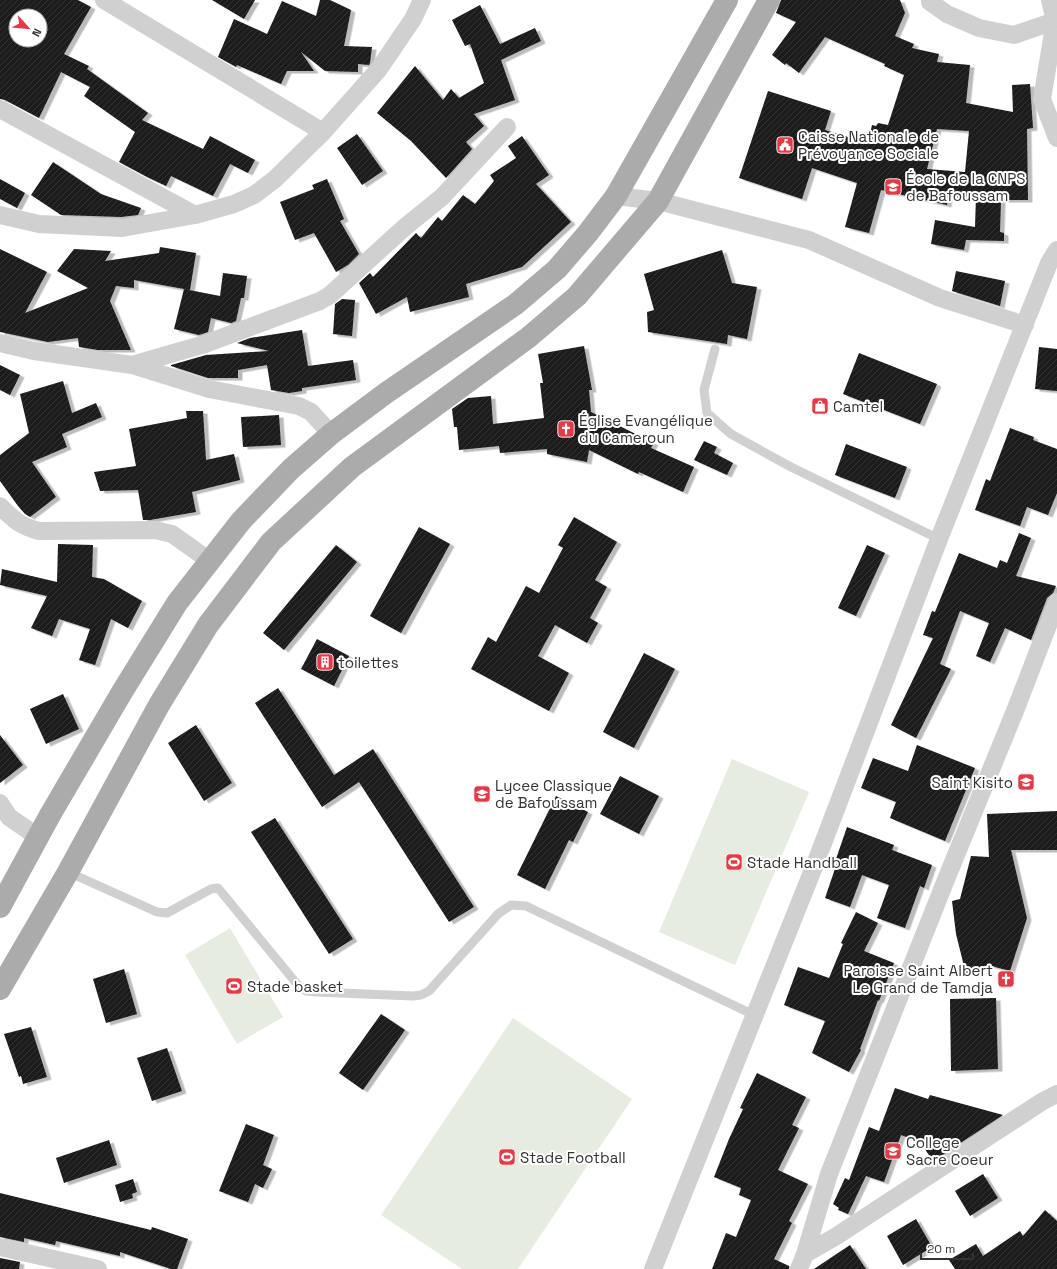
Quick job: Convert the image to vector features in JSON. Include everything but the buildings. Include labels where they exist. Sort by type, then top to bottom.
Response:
[{"type":"main road","points":[[0,907],[38,837],[122,692],[177,603],[241,521],[291,469],[331,434],[386,393],[516,304],[557,269],[588,233],[616,196],[727,0]]},
{"type":"main road","points":[[0,989],[68,872],[159,705],[208,625],[271,542],[352,467],[529,336],[577,296],[658,201],[769,0]]},
{"type":"street","points":[[104,0],[322,132]]},
{"type":"street","points":[[0,214],[39,224],[122,228],[195,215],[234,204],[254,195],[275,179],[322,132],[379,69],[413,19],[422,0]]},
{"type":"street","points":[[930,0],[930,2],[947,14],[979,28],[1014,35],[1055,21]]},
{"type":"street","points":[[1050,0],[1055,21],[1042,99],[1057,138]]},
{"type":"street","points":[[0,109],[195,215]]},
{"type":"street","points":[[132,365],[205,344],[325,298],[405,227],[442,197],[507,127]]},
{"type":"street","points":[[616,196],[658,201],[809,240],[940,298],[1025,325]]},
{"type":"street","points":[[653,1269],[817,860],[939,539],[1049,263],[1057,250]]},
{"type":"street","points":[[0,343],[34,351],[132,365],[209,389],[299,406],[311,412],[331,434]]},
{"type":"street","points":[[0,506],[16,521],[26,527],[39,531],[155,530],[172,534],[210,561]]},
{"type":"street","points":[[802,1261],[829,1174],[944,884],[1015,712],[1057,602]]},
{"type":"street","points":[[0,803],[9,817],[38,837]]},
{"type":"street","points":[[802,1261],[854,1225],[1043,1101],[1057,1094]]},
{"type":"street","points":[[0,1248],[98,1269]]},
{"type":"lane","points":[[715,349],[704,390],[707,413],[731,434],[791,467],[939,539]]},
{"type":"lane","points":[[68,872],[157,912],[167,913],[211,888],[218,888],[297,984],[306,991],[413,996],[421,995],[429,991],[498,914],[510,905],[526,906],[754,1015]]},
{"type":"shaded area","name":"Stade Handball","points":[[732,759],[809,792],[735,965],[659,932]]},
{"type":"shaded area","name":"Stade basket","points":[[230,928],[283,1017],[237,1044],[185,955]]},
{"type":"shaded area","name":"Stade Football","points":[[513,1018],[632,1099],[518,1269],[462,1269],[381,1215]]},
{"type":"place","name":"Caisse Nationale de Prévoyance Sociale","points":[[785,145]]},
{"type":"place","name":"École de la CNPS de Bafoussam","points":[[893,187]]},
{"type":"place","name":"Camtel","points":[[820,406]]},
{"type":"place","name":"Église Evangélique du Cameroun","points":[[566,429]]},
{"type":"place","name":"toilettes","points":[[325,662]]},
{"type":"place","name":"Saint Kisito","points":[[1026,782]]},
{"type":"place","name":"Lycee Classique de Bafoussam","points":[[482,794]]},
{"type":"place","name":"Stade Handball","points":[[734,862]]},
{"type":"place","name":"Paroisse Saint Albert Le Grand de Tamdja","points":[[1006,979]]},
{"type":"place","name":"Stade basket","points":[[234,986]]},
{"type":"place","name":"College Sacre Coeur","points":[[893,1151]]},
{"type":"place","name":"Stade Football","points":[[507,1157]]}]
